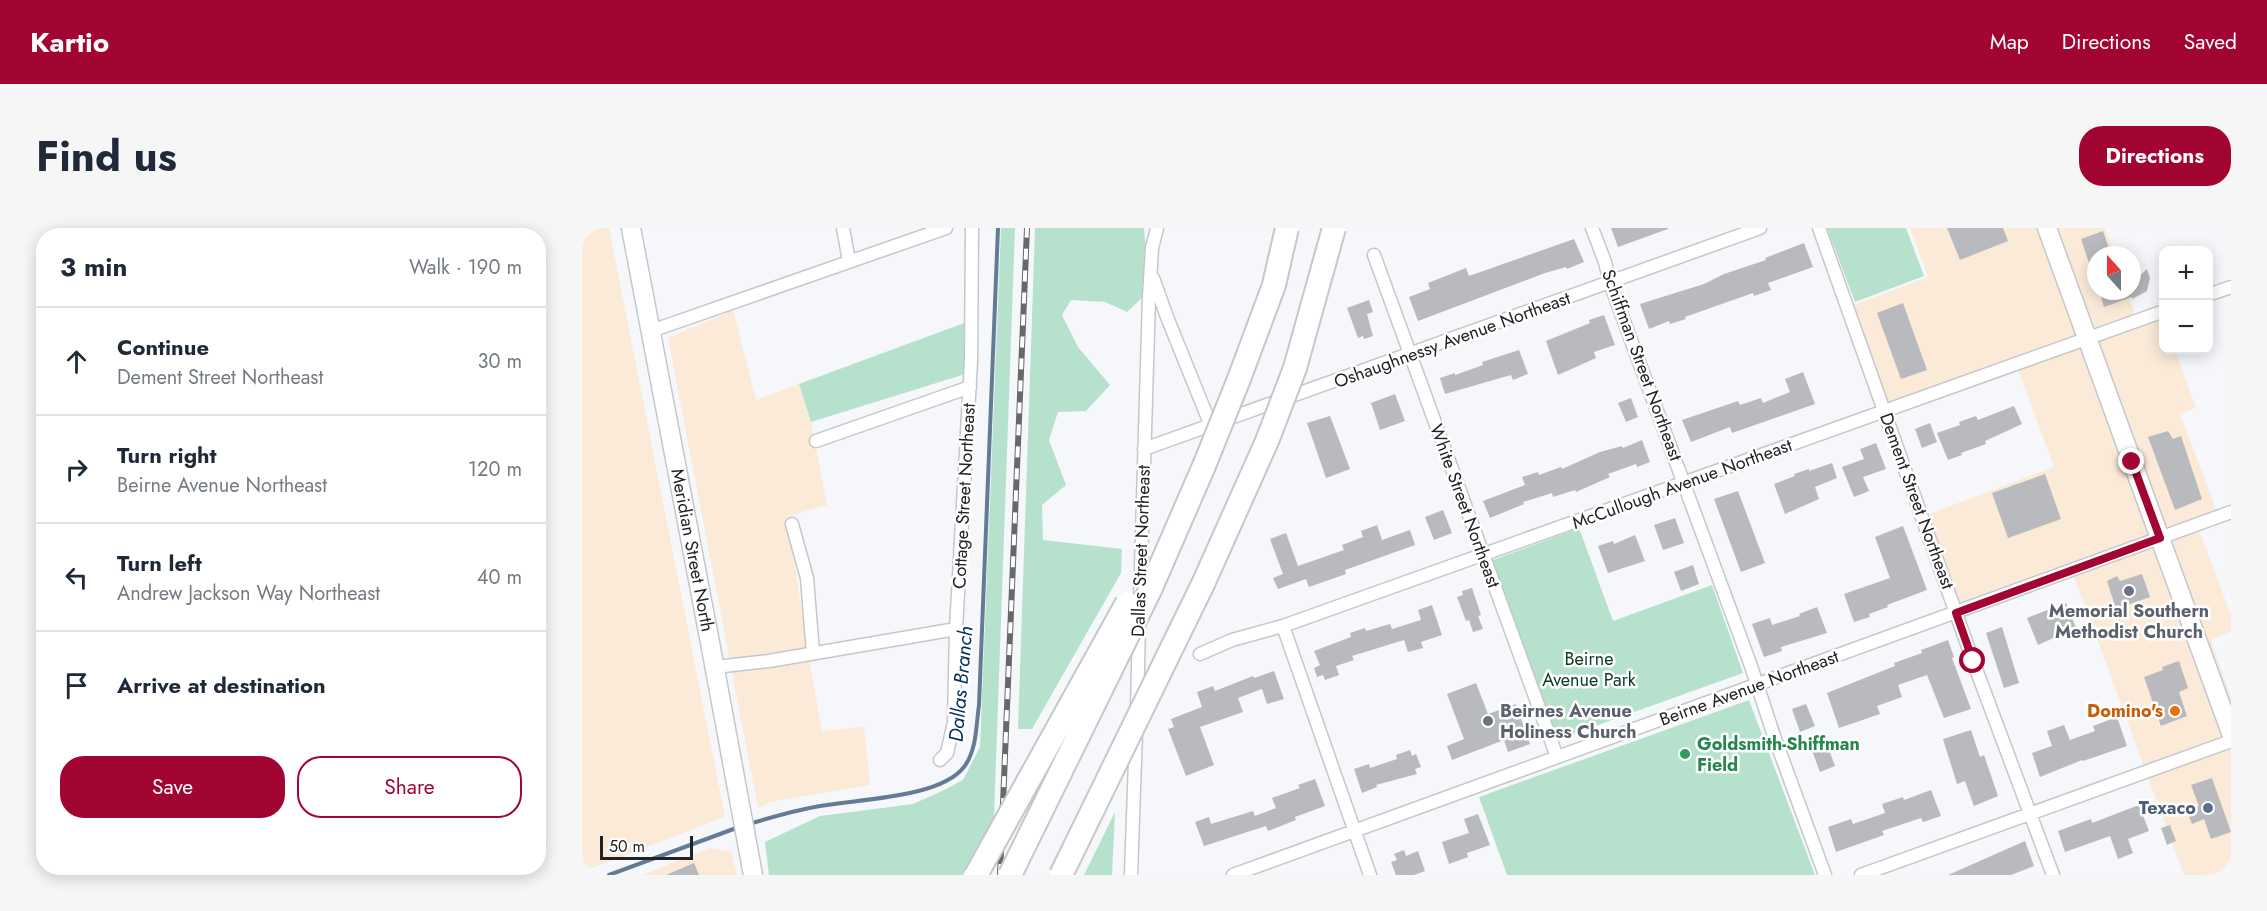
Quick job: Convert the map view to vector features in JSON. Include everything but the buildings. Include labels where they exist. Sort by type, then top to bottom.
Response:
[{"type":"highway","points":[[1010,875],[1150,590],[1204,466],[1274,285],[1287,228]]},
{"type":"highway","points":[[1061,875],[1203,584],[1267,441],[1295,368],[1334,228]]},
{"type":"highway","points":[[976,875],[1204,466]]},
{"type":"street","name":"Meridian Street North","points":[[631,228],[753,875]]},
{"type":"street","points":[[843,228],[849,261]]},
{"type":"street","points":[[651,331],[946,228]]},
{"type":"street","name":"Cottage Street Northeast","points":[[940,760],[948,753],[954,722],[956,629],[970,387],[972,228]]},
{"type":"street","name":"Dallas Street Northeast","points":[[1131,875],[1151,271],[1152,248],[1157,228]]},
{"type":"street","name":"Schiffman Street Northeast","points":[[1592,228],[1825,875]]},
{"type":"street","name":"Oshaughnessy Avenue Northeast","points":[[1144,449],[1760,228]]},
{"type":"street","name":"Dement Street Northeast","points":[[1819,228],[1956,613],[2053,875]]},
{"type":"street","points":[[2047,228],[2231,733]]},
{"type":"street","name":"White Street Northeast","points":[[1374,255],[1557,757]]},
{"type":"street","points":[[1151,271],[1167,318],[1211,426]]},
{"type":"street","points":[[2213,293],[2231,286]]},
{"type":"street","name":"McCullough Avenue Northeast","points":[[1200,654],[1232,640],[1283,626],[2159,312]]},
{"type":"street","points":[[816,441],[970,387]]},
{"type":"street","name":"Beirne Avenue Northeast","points":[[1233,875],[2231,512]]},
{"type":"street","points":[[792,524],[807,578],[813,653]]},
{"type":"street","points":[[1283,626],[1370,875]]},
{"type":"street","points":[[715,667],[770,661],[956,629]]},
{"type":"street","points":[[1861,875],[2231,741]]},
{"type":"shaded area","points":[[582,228],[609,228],[725,817],[582,872]]},
{"type":"shaded area","points":[[1910,228],[2105,228],[2111,246],[2087,246],[2087,300],[2130,300],[2139,325],[2159,318],[2159,354],[2176,354],[2196,408],[2180,414],[2221,522],[2199,530],[2231,615],[2231,632],[2211,640],[2231,697],[2231,875],[2184,875],[2070,566],[1960,606],[1929,514],[2054,467],[2014,359],[1887,405],[1851,306],[1928,277]]},
{"type":"shaded area","points":[[733,310],[756,400],[799,384],[811,422],[827,505],[788,516],[806,643],[822,731],[864,727],[870,785],[770,802],[758,808],[668,338]]},
{"type":"shaded area","points":[[710,848],[731,852],[737,875],[642,875]]},
{"type":"green space","points":[[1001,228],[1015,228],[994,817],[963,875],[769,875],[765,842],[820,816],[913,804],[963,780],[980,747]]},
{"type":"green space","points":[[1035,228],[1144,228],[1149,291],[1127,312],[1105,302],[1071,300],[1062,315],[1078,347],[1110,385],[1086,411],[1058,412],[1049,440],[1066,485],[1042,505],[1043,540],[1122,549],[1121,573],[1032,729],[1018,729]]},
{"type":"green space","points":[[1827,228],[1906,228],[1924,276],[1855,302]]},
{"type":"green space","points":[[975,319],[975,371],[811,422],[799,384]]},
{"type":"green space","name":"Beirne Avenue Park","points":[[1579,528],[1613,621],[1712,585],[1743,673],[1556,740],[1490,561]]},
{"type":"green space","name":"Goldsmith-Shiffman Field","points":[[1749,700],[1815,875],[1507,875],[1479,797]]},
{"type":"green space","points":[[1115,812],[1112,875],[1084,875]]},
{"type":"waterway","name":"Dallas Branch","points":[[749,824],[811,808],[898,796],[937,785],[953,777],[964,767],[971,753],[979,705],[998,228]]},
{"type":"waterway","name":"Dallas Branch","points":[[609,875],[739,827]]},
{"type":"railway","points":[[1000,875],[1027,228]]},
{"type":"place","name":"Memorial Southern Methodist Church","points":[[2129,591]]},
{"type":"place","name":"Domino's","points":[[2175,711]]},
{"type":"place","name":"Beirnes Avenue Holiness Church","points":[[1488,721]]},
{"type":"place","name":"Goldsmith-Shiffman Field","points":[[1685,754]]},
{"type":"place","name":"Texaco","points":[[2208,808]]},
{"type":"route","points":[[1973,661],[1956,613],[2160,538],[2132,462]]}]
